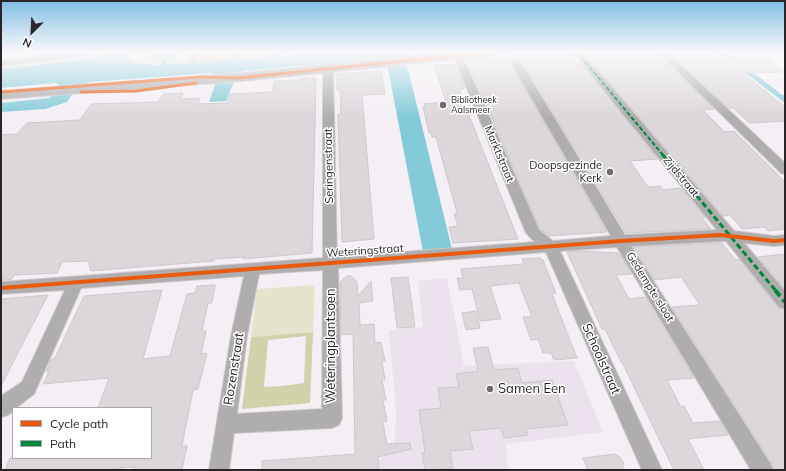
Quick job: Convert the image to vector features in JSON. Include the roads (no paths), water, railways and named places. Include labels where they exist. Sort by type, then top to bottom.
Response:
[{"type":"main road","points":[[1,95],[82,88],[164,84],[278,74]]},
{"type":"street","name":"Seringenstraat","points":[[328,74],[330,263]]},
{"type":"street","name":"Marktstraat","points":[[465,74],[533,233],[551,247]]},
{"type":"street","name":"Gedempte sloot","points":[[523,74],[622,241],[763,470]]},
{"type":"street","name":"Zijdstraat","points":[[595,74],[785,302]]},
{"type":"street","points":[[685,74],[785,170]]},
{"type":"street","name":"Weteringstraat","points":[[1,288],[622,241],[731,236],[774,241],[785,240]]},
{"type":"street","name":"Schoolstraat","points":[[551,247],[652,470]]},
{"type":"street","name":"Weteringplantsoen","points":[[226,424],[332,418],[330,263]]},
{"type":"street","name":"Rozenstraat","points":[[219,470],[239,336],[252,269]]},
{"type":"street","points":[[1,408],[28,388],[76,282]]},
{"type":"water","points":[[1,74],[199,74],[90,82],[72,95],[67,102],[45,109],[1,112],[1,103],[50,98],[59,85],[56,83],[1,88]]},
{"type":"water","points":[[212,74],[241,74],[233,84],[226,101],[209,102],[215,85]]},
{"type":"water","points":[[389,74],[409,74],[452,249],[423,252]]},
{"type":"water","points":[[747,74],[755,74],[782,95],[785,95],[785,103]]},
{"type":"place","name":"Bibliotheek Aalsmeer","points":[[443,105]]},
{"type":"place","name":"Doopsgezinde Kerk","points":[[610,172]]},
{"type":"place","name":"Samen Een","points":[[490,389]]}]
